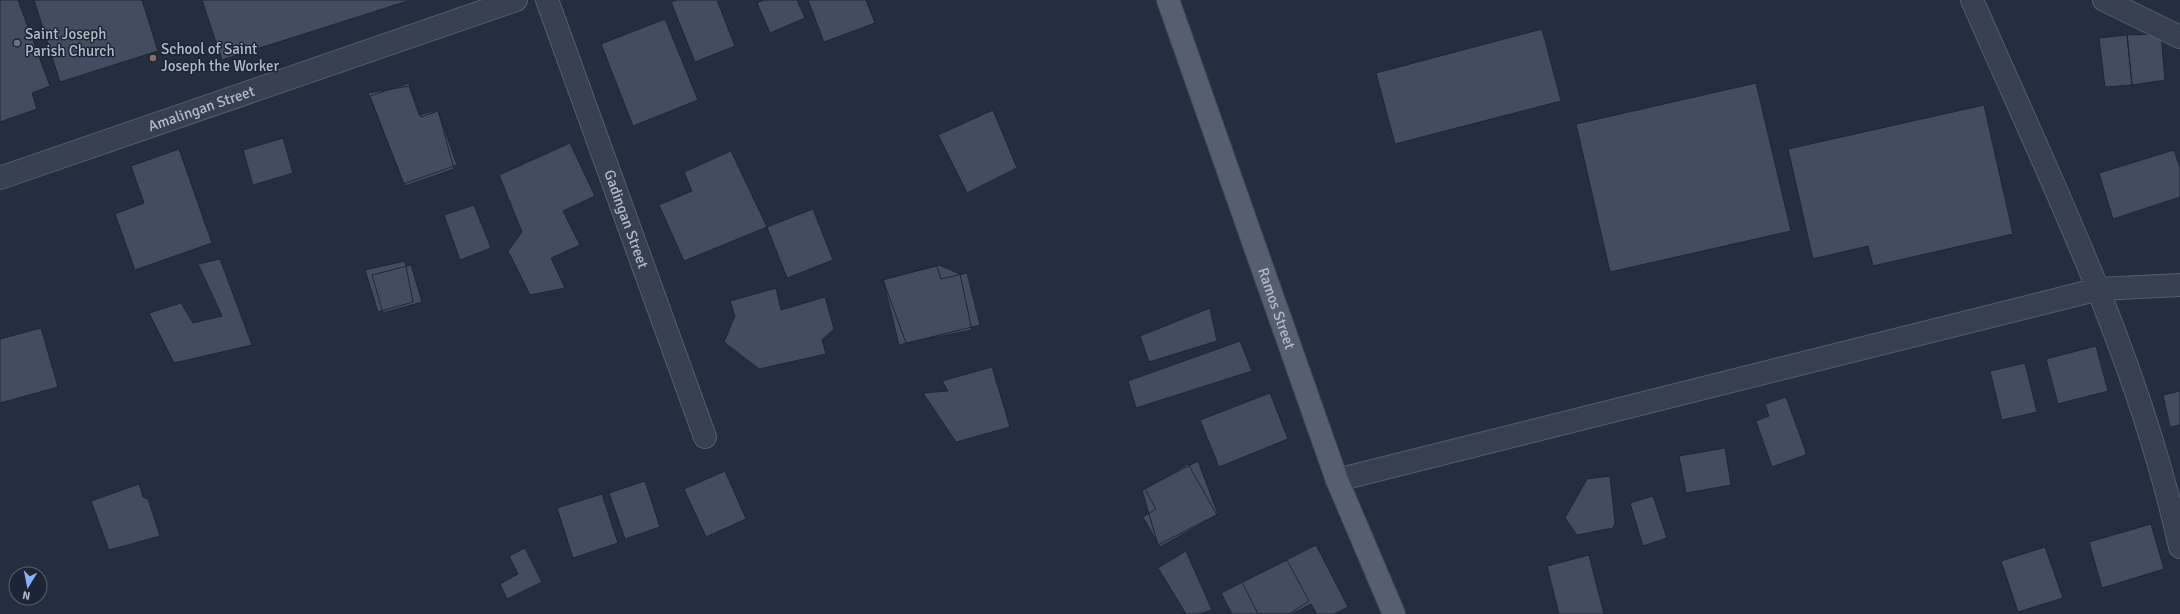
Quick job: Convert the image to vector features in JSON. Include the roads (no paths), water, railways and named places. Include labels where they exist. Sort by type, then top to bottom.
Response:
[{"type":"main road","name":"Ramos Street","points":[[1168,0],[1337,480],[1394,614]]},
{"type":"street","name":"Amalingan Street","points":[[0,178],[516,0]]},
{"type":"street","name":"Gadingan Street","points":[[547,0],[705,438]]},
{"type":"street","points":[[1972,0],[2098,289],[2129,368],[2172,509],[2180,547]]},
{"type":"street","points":[[2104,0],[2180,38]]},
{"type":"street","points":[[1337,480],[2098,289],[2180,285]]},
{"type":"place","name":"Saint Joseph Parish Church","points":[[17,43]]},
{"type":"place","name":"School of Saint Joseph the Worker","points":[[153,58]]}]
